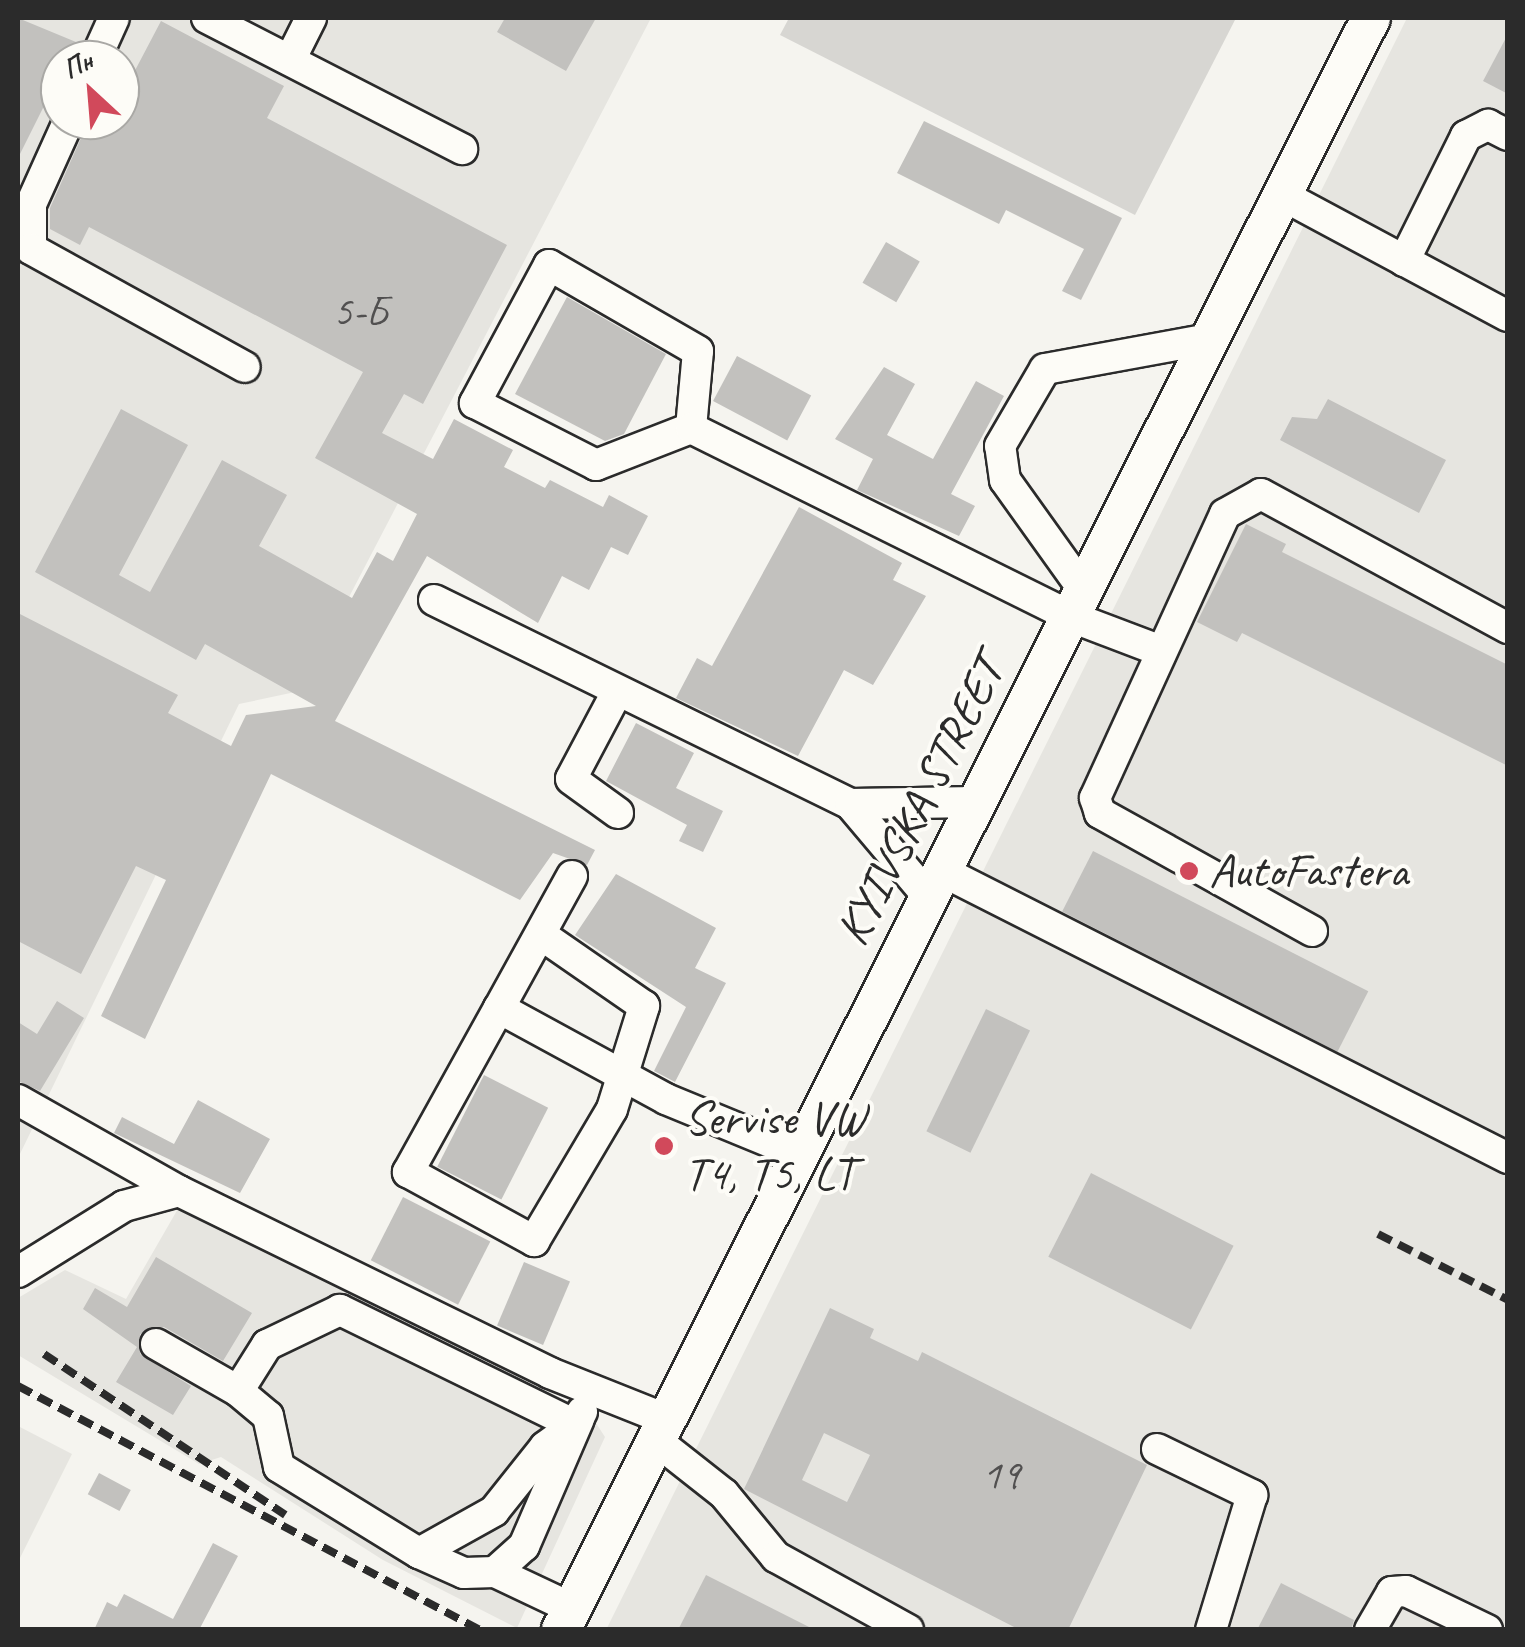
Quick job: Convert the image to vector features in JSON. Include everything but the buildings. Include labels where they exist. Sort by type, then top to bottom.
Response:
[{"type":"main road","name":"KYIVSKA STREET","points":[[566,1619],[1371,18]]},
{"type":"lane","points":[[207,18],[462,149]]},
{"type":"lane","points":[[290,60],[311,18]]},
{"type":"lane","points":[[1404,260],[1466,136],[1488,125],[1508,135]]},
{"type":"lane","points":[[60,140],[31,204],[32,249],[244,368]]},
{"type":"lane","points":[[1282,195],[1508,316]]},
{"type":"lane","points":[[691,428],[698,351],[549,265],[476,402],[596,465],[691,428],[1076,602],[1161,651]]},
{"type":"lane","points":[[1076,602],[1005,480],[1000,446],[1044,369],[1210,339]]},
{"type":"lane","points":[[1312,931],[1100,813],[1095,798],[1225,514],[1260,494],[1508,628]]},
{"type":"lane","points":[[434,600],[850,804],[934,883],[1508,1158]]},
{"type":"lane","points":[[617,692],[571,780],[618,813]]},
{"type":"lane","points":[[850,804],[975,802]]},
{"type":"lane","points":[[540,934],[644,1006],[621,1067],[612,1108],[534,1242],[408,1172],[572,876]]},
{"type":"lane","points":[[499,1008],[621,1067],[666,1098],[802,1155]]},
{"type":"lane","points":[[18,1100],[180,1191],[598,1392],[663,1431],[724,1494],[776,1557],[908,1630]]},
{"type":"lane","points":[[18,1272],[124,1206],[180,1191]]},
{"type":"lane","points":[[238,1392],[268,1345],[340,1310],[575,1426]]},
{"type":"lane","points":[[156,1344],[238,1392],[268,1416],[279,1467],[418,1553],[464,1572],[495,1572],[566,1619]]},
{"type":"lane","points":[[495,1572],[524,1546],[575,1426],[598,1392]]},
{"type":"lane","points":[[418,1553],[494,1512],[544,1447],[575,1426]]},
{"type":"lane","points":[[1157,1450],[1252,1494],[1211,1630]]},
{"type":"lane","points":[[1370,1630],[1392,1592],[1406,1591],[1487,1630]]},
{"type":"shaded area","points":[[18,18],[651,18],[300,691],[239,704],[18,1158]]},
{"type":"shaded area","points":[[789,18],[1236,18],[1135,215],[780,35]]},
{"type":"shaded area","points":[[1407,18],[1507,18],[1507,1629],[606,1630]]},
{"type":"shaded area","points":[[179,1207],[592,1417],[605,1437],[517,1628],[383,1560],[221,1457],[199,1464],[18,1355],[18,1298],[65,1270],[126,1299]]},
{"type":"shaded area","points":[[18,1426],[72,1454],[18,1562]]},
{"type":"railway","points":[[1378,1234],[1508,1300]]},
{"type":"railway","points":[[44,1354],[285,1515]]},
{"type":"railway","points":[[18,1386],[480,1630]]},
{"type":"place","name":"AutoFastera","points":[[1189,871]]},
{"type":"place","name":"Servise VW T4, T5, LT","points":[[664,1146]]}]
